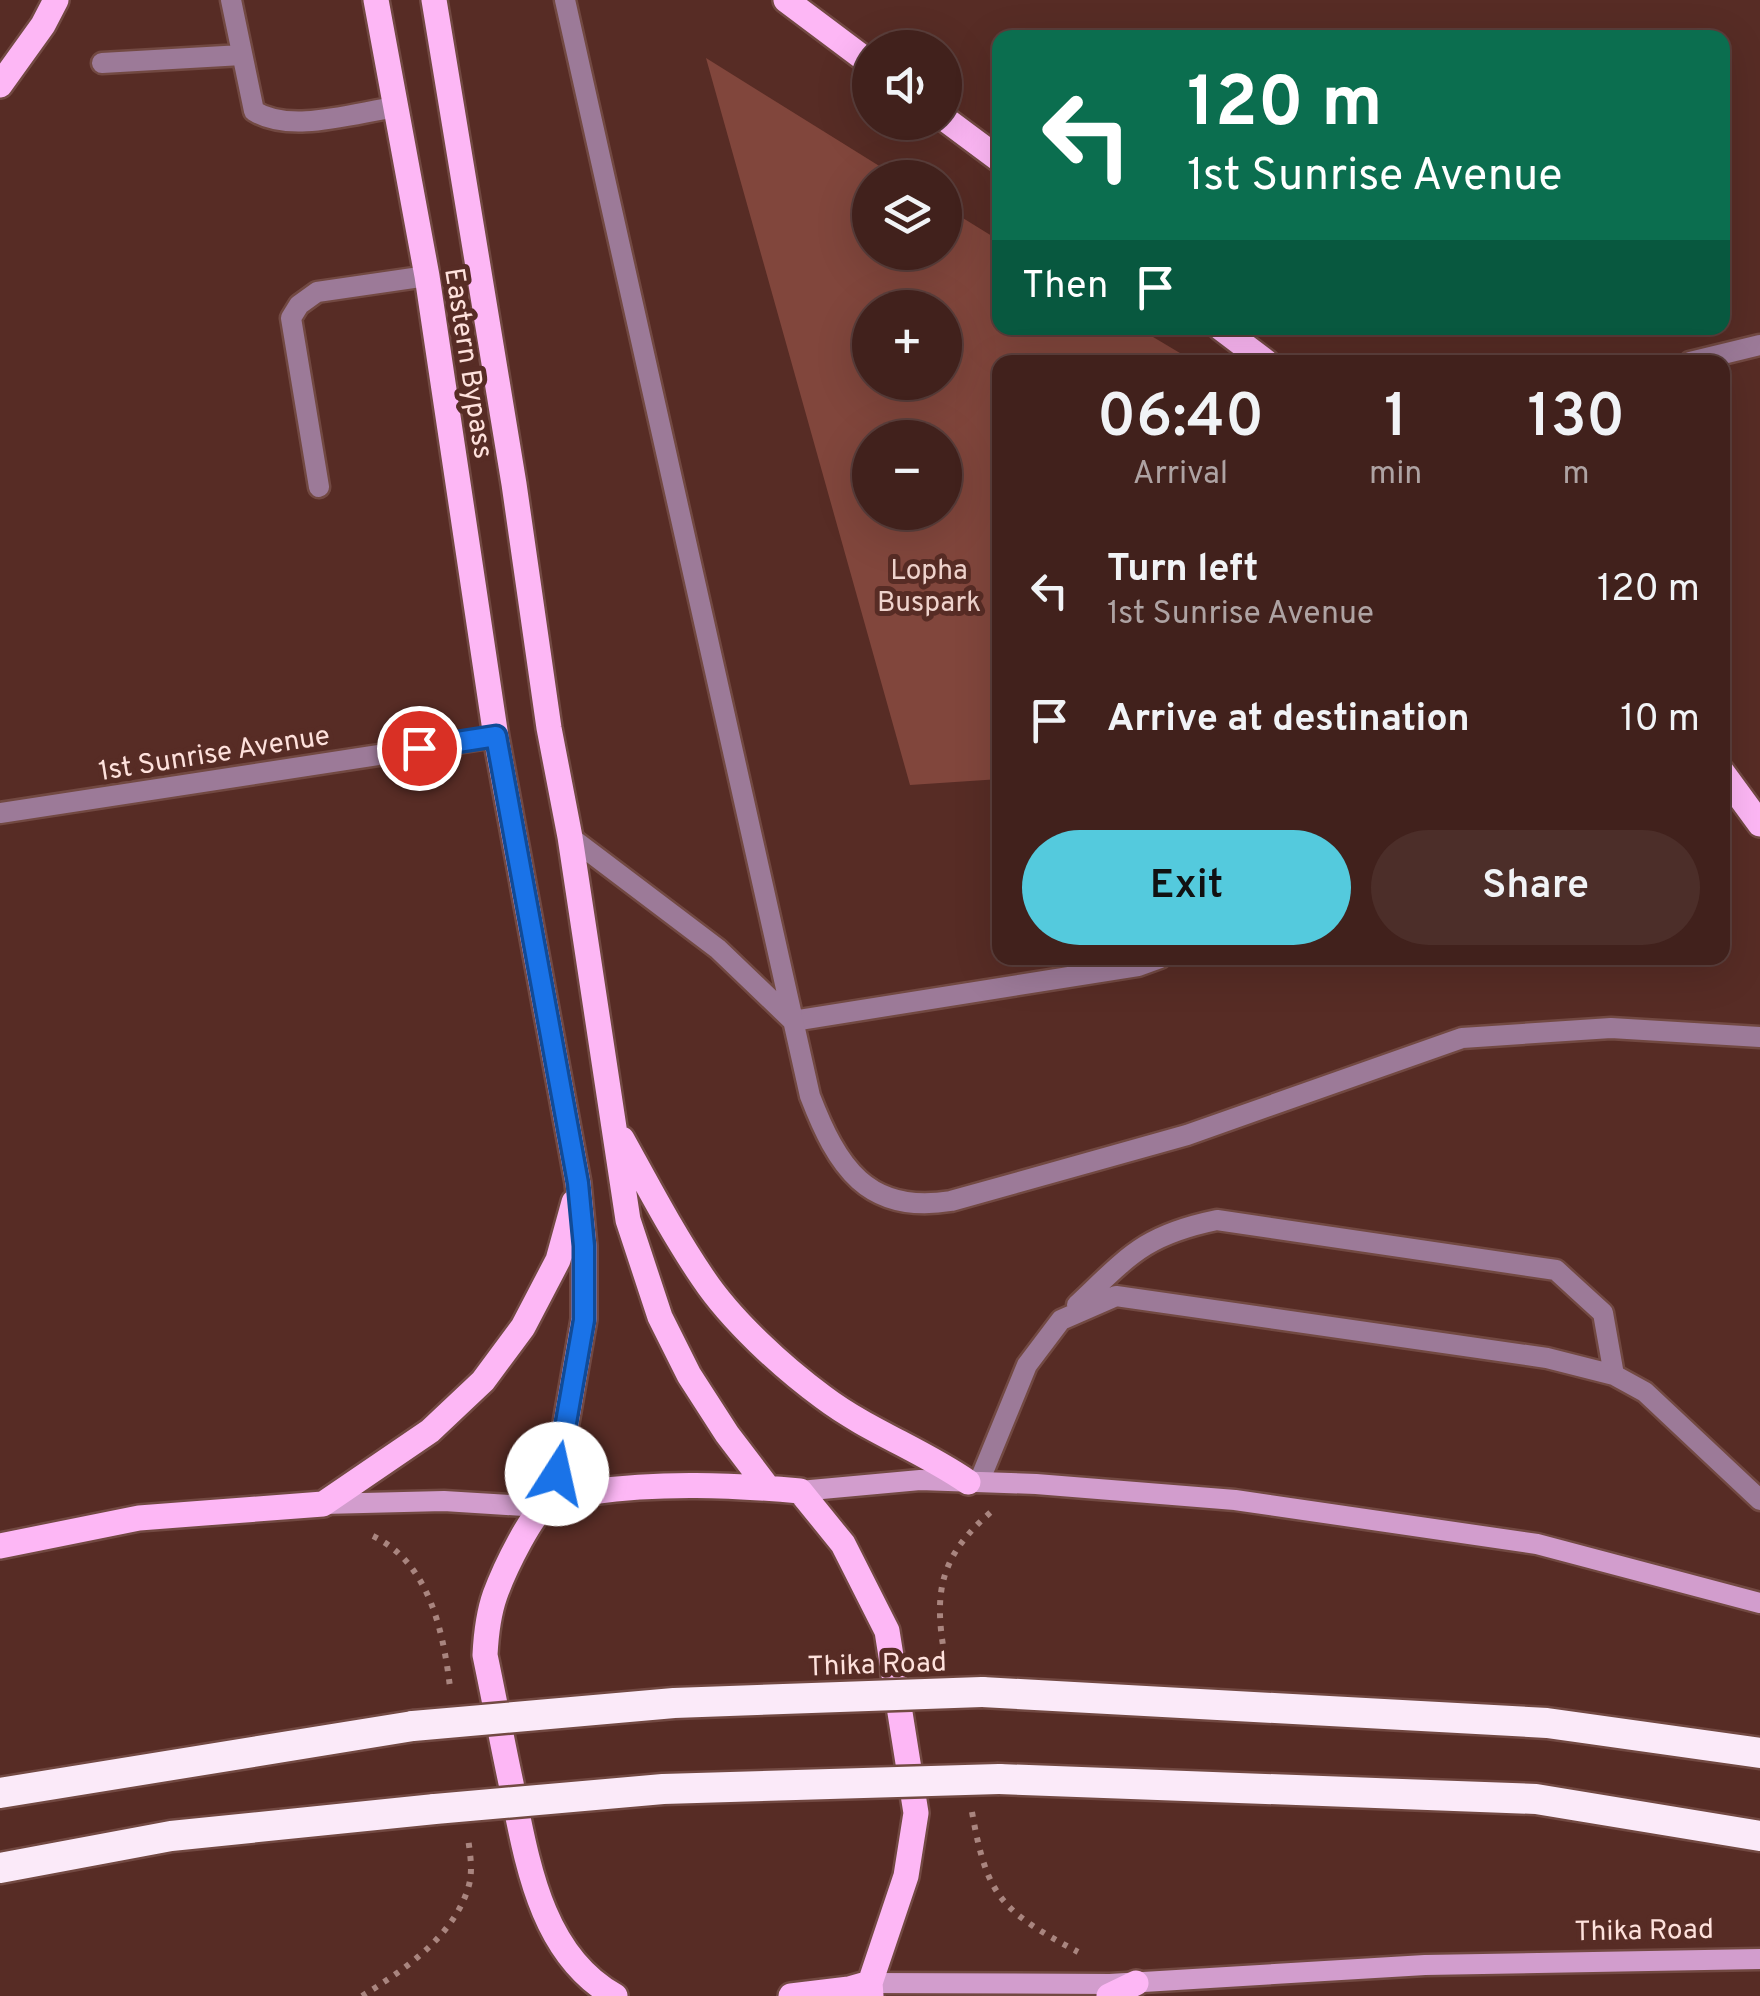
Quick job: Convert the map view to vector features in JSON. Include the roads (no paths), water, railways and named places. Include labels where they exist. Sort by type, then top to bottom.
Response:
[{"type":"highway","name":"Thika Road","points":[[0,1793],[414,1726],[674,1703],[982,1692],[1548,1722],[1760,1753]]},
{"type":"highway","points":[[0,1868],[170,1836],[435,1808],[663,1788],[1000,1779],[1536,1800],[1760,1836]]},
{"type":"main road","points":[[0,85],[56,0]]},
{"type":"main road","name":"Eastern Bypass","points":[[376,0],[427,276],[496,736],[578,1183],[584,1246],[584,1320],[546,1503],[496,1593],[487,1626],[485,1655],[529,1871],[551,1926],[571,1958],[595,1984],[615,1996]]},
{"type":"main road","name":"Eastern Bypass","points":[[434,0],[628,1220],[660,1318],[689,1375],[768,1488]]},
{"type":"main road","points":[[786,0],[852,50]]},
{"type":"main road","points":[[962,132],[992,154]]},
{"type":"main road","points":[[1230,335],[1257,355]]},
{"type":"main road","points":[[1730,783],[1760,824]]},
{"type":"main road","points":[[612,1122],[705,1282],[762,1345],[823,1397],[887,1437],[933,1457],[974,1482]]},
{"type":"main road","points":[[322,1504],[430,1431],[484,1381],[523,1327],[558,1260],[578,1183]]},
{"type":"main road","points":[[0,1546],[139,1518],[322,1504],[546,1503],[667,1486],[800,1491],[888,1482],[974,1482],[1235,1500],[1537,1544],[1760,1603]]},
{"type":"main road","points":[[791,1996],[870,1989],[906,1876],[916,1813],[887,1631],[842,1544],[800,1491]]},
{"type":"main road","name":"Thika Road","points":[[870,1989],[1136,1983],[1424,1965],[1760,1959]]},
{"type":"main road","points":[[1109,1996],[1136,1983]]},
{"type":"street","points":[[230,0],[254,110],[269,120],[291,123],[396,107]]},
{"type":"street","points":[[565,0],[810,1096],[825,1134],[858,1180],[872,1191],[903,1204],[926,1206],[1187,1135],[1462,1038],[1611,1028],[1760,1037]]},
{"type":"street","points":[[102,63],[242,55]]},
{"type":"street","points":[[319,487],[291,318],[298,304],[317,292],[427,276]]},
{"type":"street","points":[[1719,355],[1760,345]]},
{"type":"street","name":"1st Sunrise Avenue","points":[[0,813],[496,736]]},
{"type":"street","points":[[570,838],[718,949],[794,1021]]},
{"type":"street","points":[[794,1021],[1141,965]]},
{"type":"street","points":[[974,1482],[1026,1365],[1061,1320],[1138,1247],[1178,1228],[1217,1220],[1556,1270],[1603,1313],[1614,1375]]},
{"type":"street","points":[[1061,1320],[1116,1296],[1547,1358],[1614,1375],[1644,1392],[1760,1500]]},
{"type":"park label","name":"Lopha Buspark","points":[[929,585]]}]
